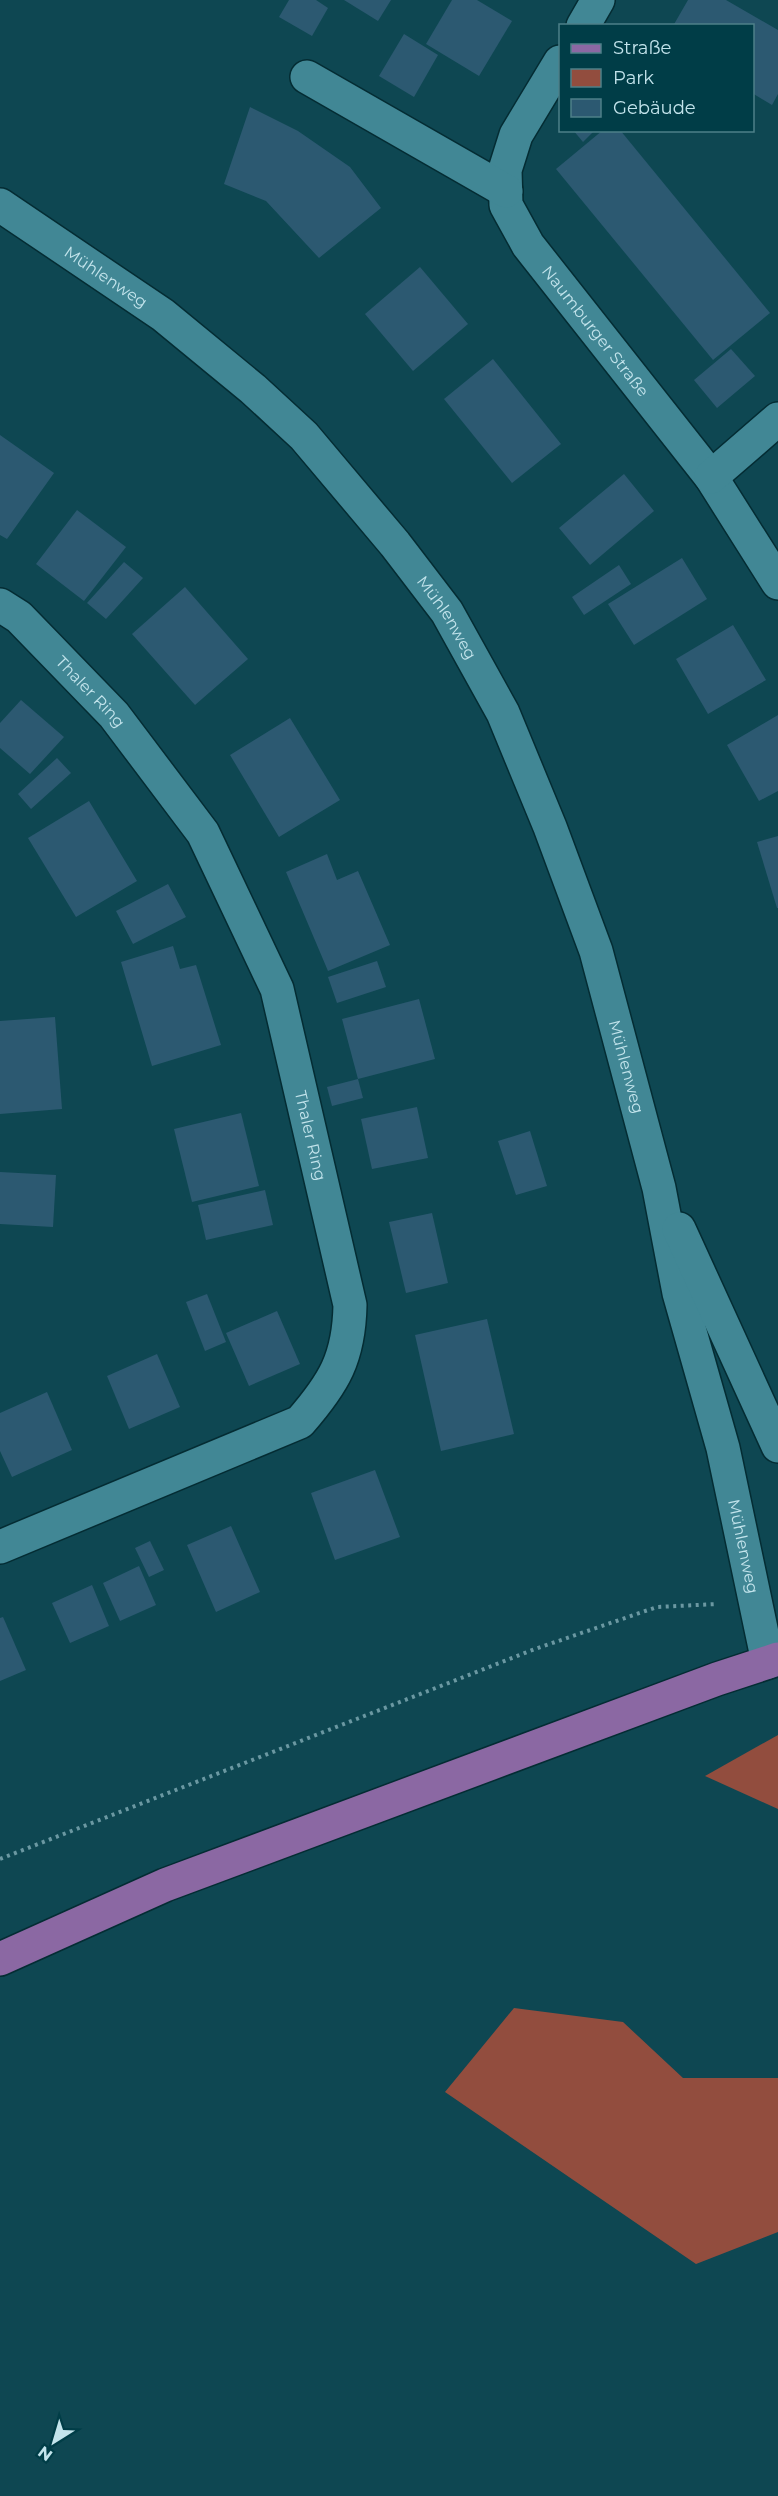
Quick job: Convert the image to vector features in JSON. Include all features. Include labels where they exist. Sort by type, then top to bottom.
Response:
[{"type":"main road","points":[[0,1959],[165,1885],[717,1679],[773,1661]]},
{"type":"street","points":[[584,24],[598,0]]},
{"type":"street","name":"Naumburger Straße","points":[[559,65],[516,135],[505,170],[506,205],[528,245],[711,477],[778,584]]},
{"type":"street","points":[[307,77],[506,191]]},
{"type":"street","name":"Mühlenweg","points":[[0,205],[163,315],[254,389],[304,436],[346,484],[447,612],[503,713],[592,941],[659,1188],[679,1293],[723,1448],[754,1598],[773,1661]]},
{"type":"street","points":[[711,477],[778,419]]},
{"type":"street","name":"Thaler Ring","points":[[0,605],[19,617],[114,715],[203,833],[277,989],[350,1305],[350,1335],[325,1393],[300,1422],[0,1546]]},
{"type":"street","name":"Mühlenweg","points":[[659,1188],[712,1298],[778,1446]]},
{"type":"path","points":[[0,1859],[535,1649],[657,1606],[709,1606],[754,1598]]},
{"type":"green space","points":[[778,1735],[778,1809],[705,1776]]},
{"type":"green space","points":[[514,2008],[623,2022],[683,2078],[778,2078],[778,2232],[696,2264],[445,2092]]},
{"type":"building","points":[[289,0],[316,0],[328,8],[312,36],[279,17]]},
{"type":"building","points":[[344,0],[391,0],[378,21]]},
{"type":"building","points":[[452,0],[477,0],[512,21],[479,76],[426,44]]},
{"type":"building","points":[[688,0],[726,0],[778,30],[778,94],[772,105],[754,94],[754,24],[674,24]]},
{"type":"building","points":[[404,34],[438,55],[414,97],[379,76]]},
{"type":"building","points":[[250,107],[298,131],[350,167],[381,208],[319,258],[266,201],[224,184]]},
{"type":"building","points":[[575,132],[593,132],[583,142]]},
{"type":"building","points":[[601,132],[622,132],[770,313],[713,360],[556,169]]},
{"type":"building","points":[[420,267],[468,324],[413,371],[365,314]]},
{"type":"building","points":[[731,349],[755,376],[717,408],[694,380]]},
{"type":"building","points":[[493,359],[561,444],[512,483],[444,399]]},
{"type":"building","points":[[0,435],[54,473],[7,539],[0,535]]},
{"type":"building","points":[[624,474],[654,511],[590,565],[559,528]]},
{"type":"building","points":[[77,510],[126,547],[84,601],[36,564]]},
{"type":"building","points":[[682,558],[707,599],[634,645],[608,604]]},
{"type":"building","points":[[124,562],[143,578],[106,619],[87,603]]},
{"type":"building","points":[[619,565],[631,584],[584,615],[572,597]]},
{"type":"building","points":[[185,587],[248,659],[195,705],[132,634]]},
{"type":"building","points":[[733,625],[766,680],[708,714],[676,659]]},
{"type":"building","points":[[21,700],[64,737],[30,774],[0,748],[0,723]]},
{"type":"building","points":[[778,715],[778,791],[759,801],[727,745]]},
{"type":"building","points":[[290,718],[340,800],[279,837],[230,755]]},
{"type":"building","points":[[57,758],[71,773],[31,809],[18,794]]},
{"type":"building","points":[[89,801],[137,881],[76,917],[28,838]]},
{"type":"building","points":[[778,836],[778,908],[777,908],[757,842]]},
{"type":"building","points":[[327,854],[337,880],[358,871],[390,945],[328,971],[286,872]]},
{"type":"building","points":[[168,884],[186,917],[133,944],[116,911]]},
{"type":"building","points":[[173,946],[180,969],[196,965],[221,1045],[152,1066],[121,962]]},
{"type":"building","points":[[377,961],[386,987],[337,1003],[328,977]]},
{"type":"building","points":[[419,999],[435,1059],[358,1079],[342,1019]]},
{"type":"building","points":[[55,1017],[62,1109],[0,1114],[0,1021]]},
{"type":"building","points":[[358,1079],[363,1098],[332,1106],[327,1087]]},
{"type":"building","points":[[417,1107],[428,1158],[372,1169],[361,1119]]},
{"type":"building","points":[[241,1113],[259,1186],[192,1202],[174,1129]]},
{"type":"building","points":[[530,1131],[547,1186],[516,1195],[498,1141]]},
{"type":"building","points":[[0,1172],[56,1175],[53,1227],[0,1224]]},
{"type":"building","points":[[265,1190],[273,1225],[206,1240],[198,1205]]},
{"type":"building","points":[[432,1213],[448,1283],[406,1293],[389,1222]]},
{"type":"building","points":[[207,1294],[226,1342],[205,1351],[186,1302]]},
{"type":"building","points":[[277,1311],[300,1364],[249,1386],[226,1333]]},
{"type":"building","points":[[487,1319],[514,1434],[441,1451],[415,1335]]},
{"type":"building","points":[[157,1354],[180,1407],[129,1429],[107,1376]]},
{"type":"building","points":[[47,1392],[72,1450],[12,1477],[0,1451],[0,1413]]},
{"type":"building","points":[[375,1470],[400,1537],[335,1560],[311,1493]]},
{"type":"building","points":[[231,1526],[260,1592],[216,1612],[187,1545]]},
{"type":"building","points":[[150,1541],[164,1570],[149,1577],[135,1548]]},
{"type":"building","points":[[139,1566],[156,1605],[120,1621],[103,1583]]},
{"type":"building","points":[[92,1585],[109,1626],[70,1643],[52,1603]]},
{"type":"building","points":[[3,1617],[26,1670],[0,1681],[0,1618]]}]
